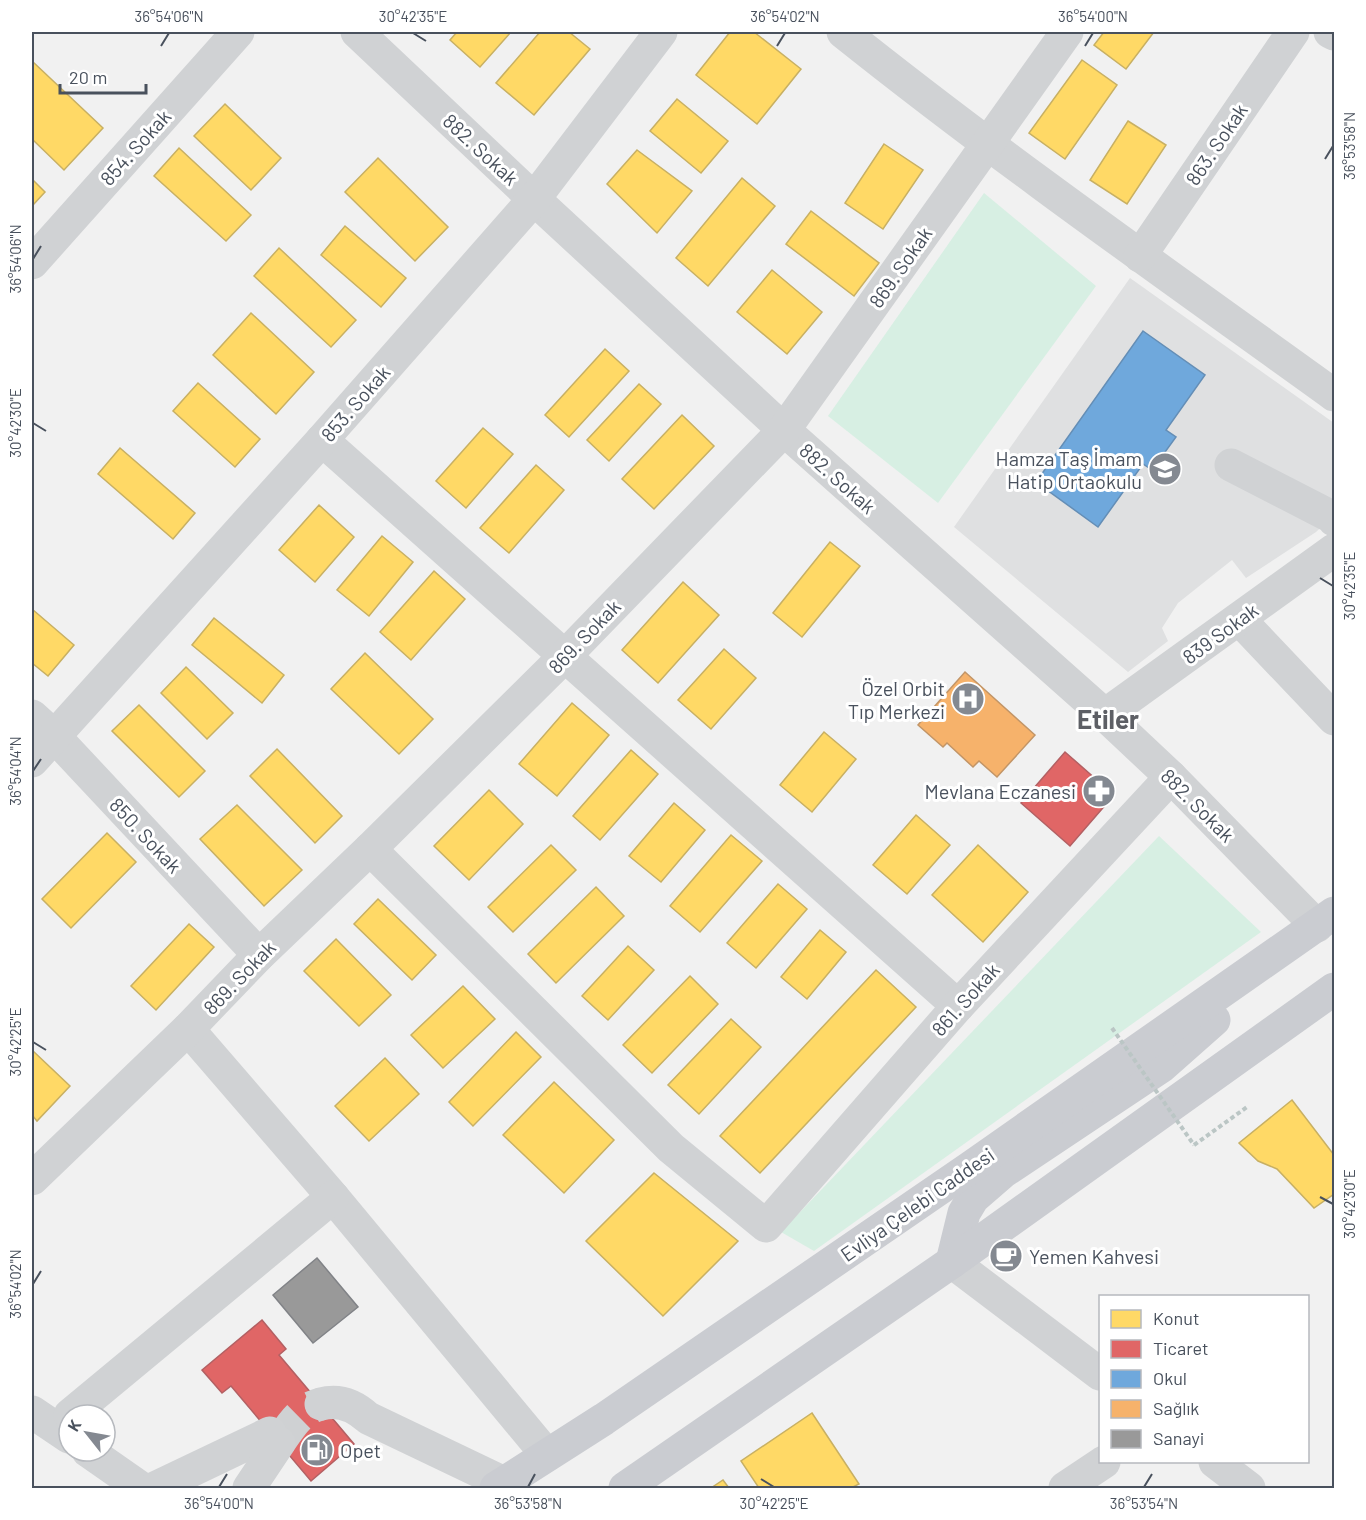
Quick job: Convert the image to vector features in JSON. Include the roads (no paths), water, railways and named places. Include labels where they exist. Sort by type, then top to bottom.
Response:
[{"type":"main road","points":[[952,1262],[964,1213],[973,1198],[1003,1172],[1162,1066],[1326,920]]},
{"type":"main road","name":"Evliya Çelebi Caddesi","points":[[500,1486],[604,1419],[1326,920]]},
{"type":"main road","points":[[625,1488],[952,1262],[1335,989]]},
{"type":"street","name":"854. Sokak","points":[[32,263],[238,32]]},
{"type":"street","name":"882. Sokak","points":[[357,32],[784,430],[1105,715],[1326,920]]},
{"type":"street","name":"853. Sokak","points":[[32,761],[43,726],[322,441],[534,199],[661,32]]},
{"type":"street","name":"869. Sokak","points":[[32,1179],[188,1029],[259,955],[565,656],[784,430],[1067,32]]},
{"type":"street","name":"863. Sokak","points":[[1140,256],[1293,32]]},
{"type":"street","points":[[1330,32],[1335,34]]},
{"type":"street","points":[[861,37],[988,143],[1140,256],[1335,395]]},
{"type":"street","points":[[322,441],[958,1006]]},
{"type":"street","points":[[1231,465],[1335,520]]},
{"type":"street","name":"839 Sokak","points":[[1105,715],[1335,550]]},
{"type":"street","points":[[1239,619],[1335,719]]},
{"type":"street","name":"850. Sokak","points":[[43,726],[259,955]]},
{"type":"street","name":"861. Sokak","points":[[370,849],[671,1148],[766,1226],[958,1006],[1171,777]]},
{"type":"street","points":[[188,1029],[333,1197],[547,1455]]},
{"type":"street","points":[[81,1403],[333,1197]]},
{"type":"street","points":[[952,1262],[1099,1372]]},
{"type":"street","points":[[321,1404],[350,1405],[360,1410],[368,1418],[500,1486]]},
{"type":"street","points":[[154,1488],[275,1438],[249,1488]]},
{"type":"street","points":[[1065,1488],[1101,1463]]},
{"type":"street","points":[[1218,1463],[1249,1488]]},
{"type":"street","points":[[97,1467],[141,1488]]},
{"type":"tunnel","points":[[279,1443],[301,1414],[321,1404]]},
{"type":"place","name":"Hamza Taş İmam Hatip Ortaokulu","points":[[1165,469]]},
{"type":"place","name":"Özel Orbit Tıp Merkezi","points":[[968,699]]},
{"type":"place","name":"Mevlana Eczanesi","points":[[1099,791]]},
{"type":"place","name":"Yemen Kahvesi","points":[[1006,1256]]},
{"type":"place","name":"Opet","points":[[317,1450]]},
{"type":"district","name":"Etiler","points":[[1108,718]]}]
